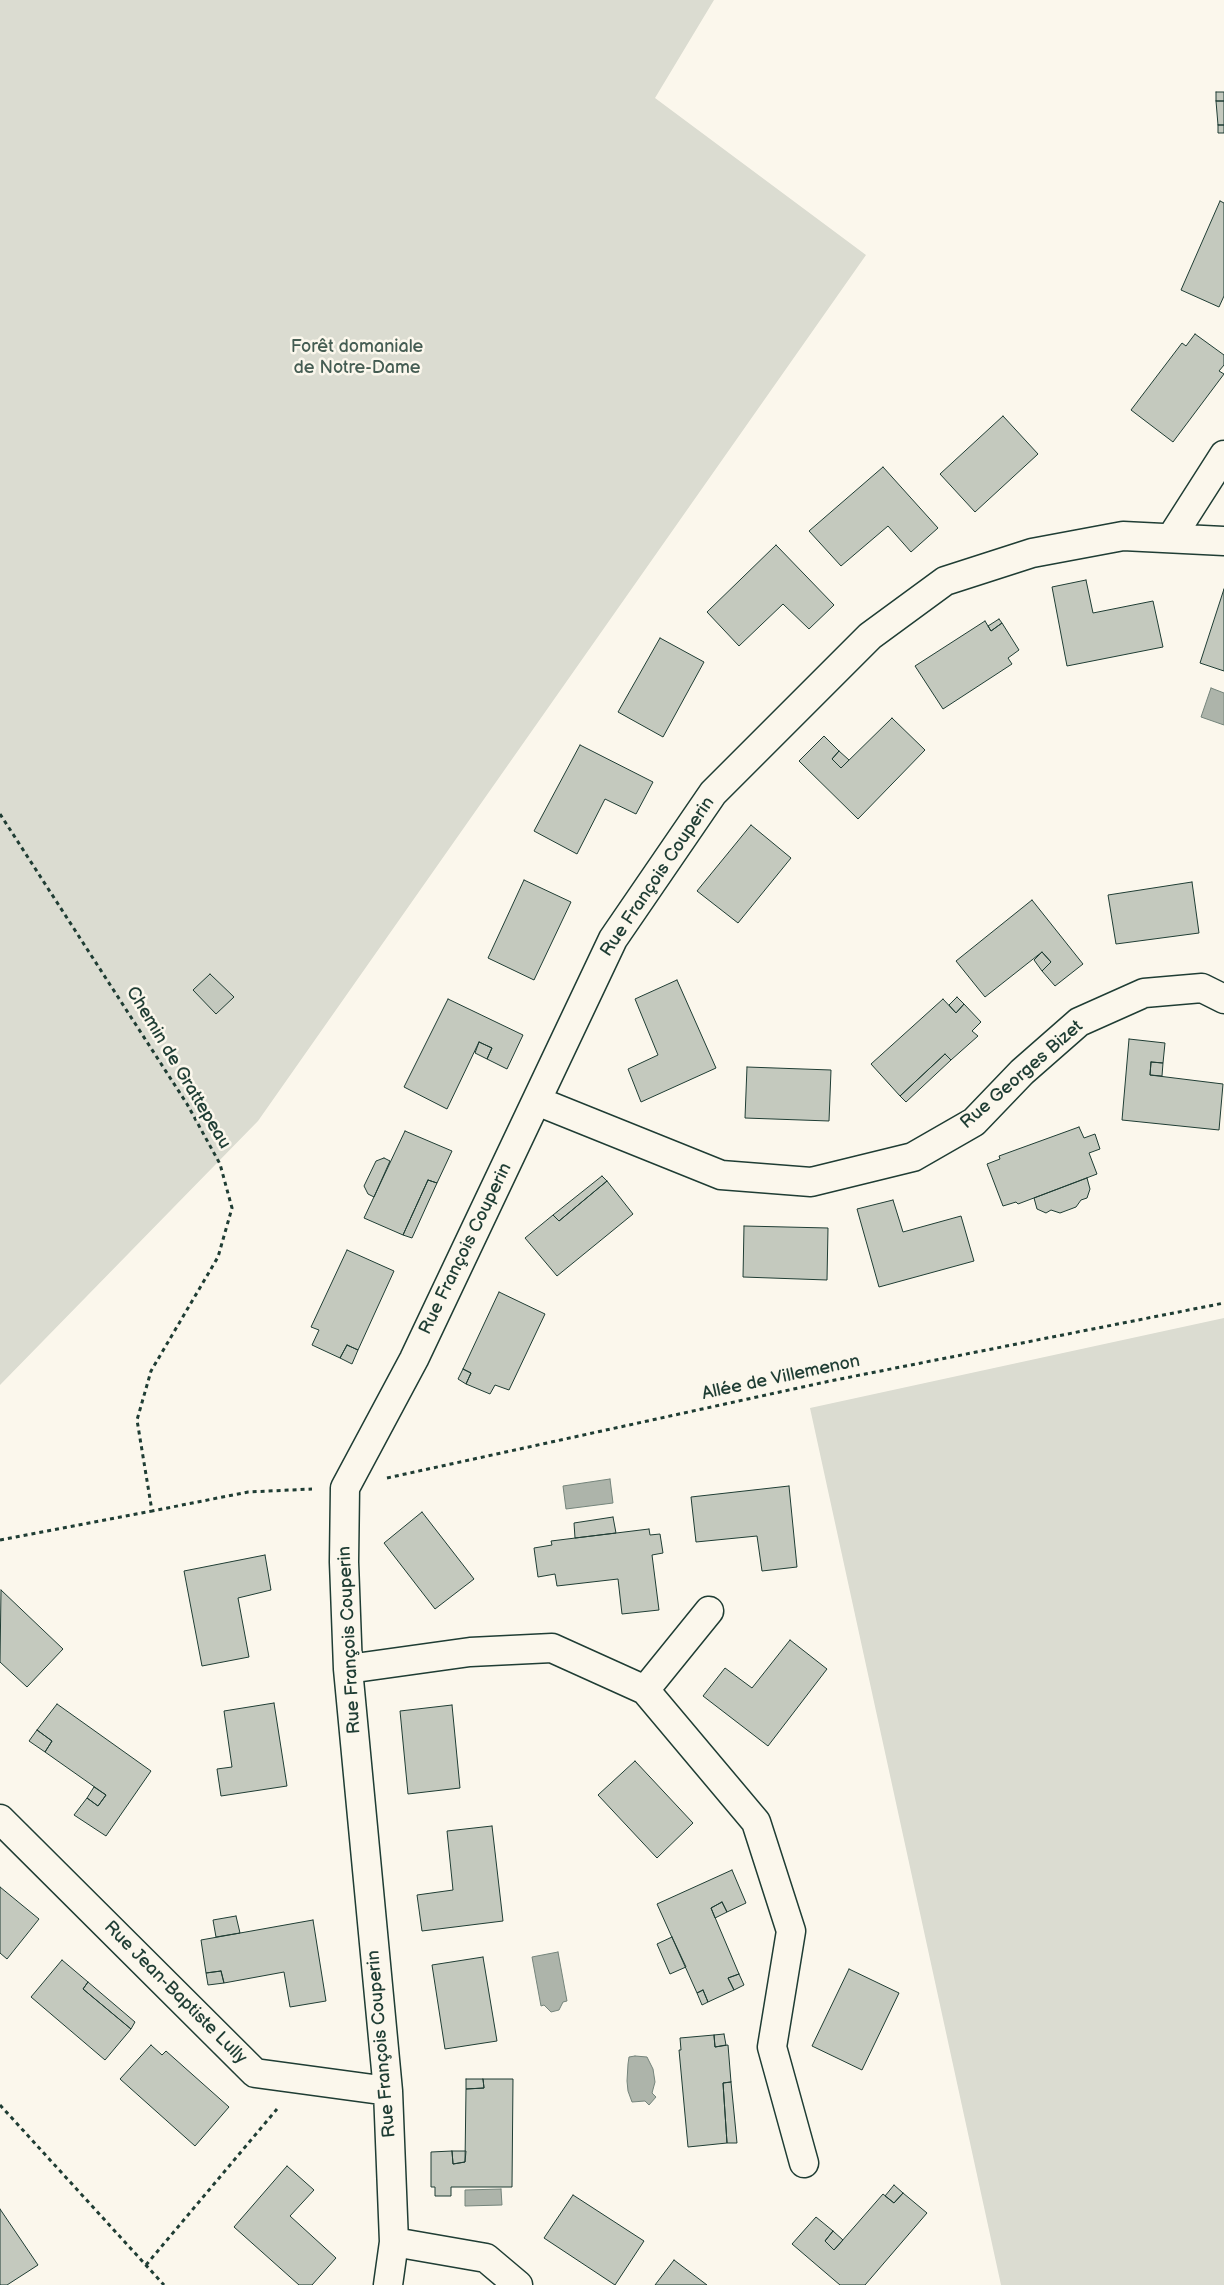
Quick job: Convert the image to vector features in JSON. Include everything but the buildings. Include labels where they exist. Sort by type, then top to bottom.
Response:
[{"type":"street","points":[[1171,538],[1224,455]]},
{"type":"street","name":"Rue François Couperin","points":[[388,2285],[394,2242],[388,2091],[348,1668],[344,1562],[345,1488],[414,1358],[612,940],[713,793],[870,636],[945,581],[1032,553],[1123,536],[1224,541]]},
{"type":"street","name":"Rue Georges Bizet","points":[[537,1101],[721,1175],[810,1182],[913,1157],[974,1122],[1022,1072],[1079,1022],[1144,993],[1202,988],[1224,999]]},
{"type":"street","points":[[645,1690],[709,1611]]},
{"type":"street","points":[[348,1668],[470,1652],[552,1648],[645,1690],[756,1822],[791,1931],[772,2047],[804,2164]]},
{"type":"street","name":"Rue Jean-Baptiste Lully","points":[[0,1818],[255,2073],[388,2091]]},
{"type":"street","points":[[394,2242],[486,2258],[518,2285]]},
{"type":"path","name":"Chemin de Grattepeau","points":[[0,814],[188,1104],[220,1164],[232,1208],[218,1257],[151,1371],[137,1420],[152,1511]]},
{"type":"path","name":"Allée de Villemenon","points":[[345,1488],[830,1381],[1224,1303]]},
{"type":"path","points":[[0,1540],[248,1492],[345,1488]]},
{"type":"path","points":[[146,2265],[301,2079]]},
{"type":"path","points":[[0,2105],[164,2285]]},
{"type":"green space","name":"Forêt domaniale de Notre-Dame","points":[[0,0],[714,0],[655,98],[866,255],[258,1121],[0,1385]]},
{"type":"green space","points":[[1224,1318],[1224,2285],[1001,2285],[810,1408]]},
{"type":"shaded area","points":[[1211,688],[1224,693],[1224,725],[1201,717]]},
{"type":"shaded area","points":[[610,1479],[613,1503],[566,1509],[563,1486]]},
{"type":"shaded area","points":[[558,1952],[567,2001],[563,2002],[559,2010],[551,2012],[544,2005],[541,2006],[532,1957]]},
{"type":"shaded area","points":[[629,2057],[647,2057],[653,2069],[655,2082],[652,2093],[656,2097],[649,2105],[645,2101],[632,2102],[628,2091]]},
{"type":"shaded area","points":[[501,2189],[502,2205],[465,2206],[465,2190]]}]
